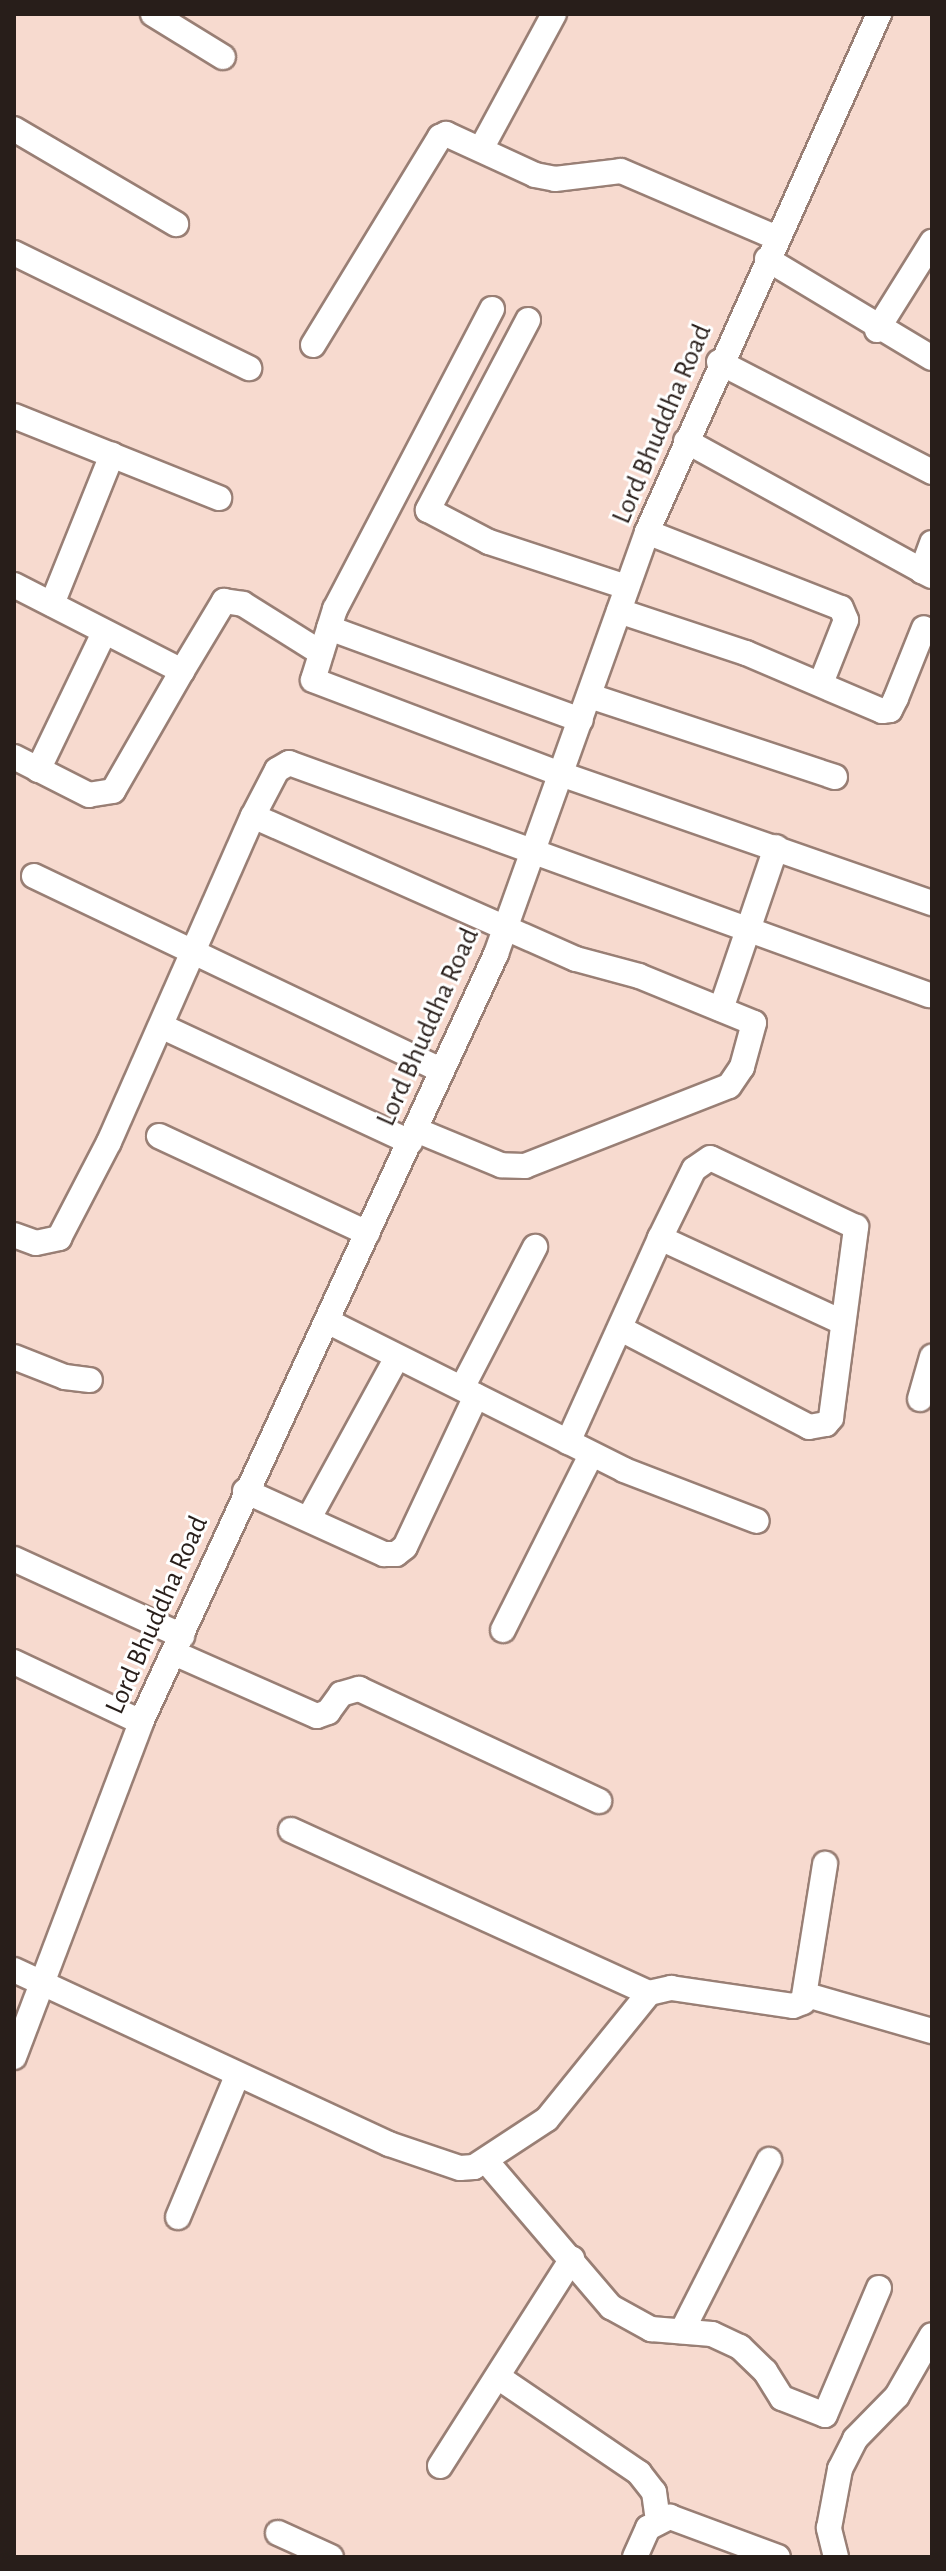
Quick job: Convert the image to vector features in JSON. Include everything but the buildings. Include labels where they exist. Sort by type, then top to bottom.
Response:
[{"type":"street","points":[[153,14],[223,57]]},
{"type":"street","points":[[481,149],[554,14]]},
{"type":"street","name":"Lord Bhuddha Road","points":[[14,2057],[141,1722],[245,1491],[329,1322],[505,927],[647,532],[719,362],[879,14]]},
{"type":"street","points":[[14,129],[176,224]]},
{"type":"street","points":[[313,345],[440,137],[446,134],[535,175],[555,179],[621,171],[772,248],[877,330],[932,358]]},
{"type":"street","points":[[877,330],[932,242]]},
{"type":"street","points":[[14,253],[249,368]]},
{"type":"street","points":[[492,309],[329,628],[313,676],[316,681],[561,774],[932,903]]},
{"type":"street","points":[[528,320],[429,499],[430,512],[489,542],[627,587]]},
{"type":"street","points":[[719,362],[932,472]]},
{"type":"street","points":[[14,416],[219,498]]},
{"type":"street","points":[[686,441],[927,573],[932,543]]},
{"type":"street","points":[[52,604],[112,455]]},
{"type":"street","points":[[396,492],[429,499]]},
{"type":"street","points":[[647,532],[841,608],[846,620],[821,683]]},
{"type":"street","points":[[14,585],[182,671]]},
{"type":"street","points":[[14,757],[89,795],[113,791],[224,601],[243,604],[321,653]]},
{"type":"street","points":[[619,611],[821,683],[870,707],[890,710],[924,628]]},
{"type":"street","points":[[329,628],[581,720]]},
{"type":"street","points":[[38,770],[104,633]]},
{"type":"street","points":[[590,696],[835,777]]},
{"type":"street","points":[[14,1235],[36,1243],[59,1238],[161,1026],[253,816],[277,770],[289,763],[929,995]]},
{"type":"street","points":[[161,1026],[413,1136],[515,1167],[583,1145],[737,1079],[754,1023],[639,976],[576,959],[253,816]]},
{"type":"street","points":[[721,1009],[776,847]]},
{"type":"street","points":[[34,876],[442,1071]]},
{"type":"street","points":[[159,1136],[367,1233]]},
{"type":"street","points":[[568,1442],[660,1238],[698,1162],[715,1159],[856,1227],[831,1418],[818,1427],[621,1329]]},
{"type":"street","points":[[660,1238],[842,1322]]},
{"type":"street","points":[[245,1491],[384,1554],[401,1552],[535,1247]]},
{"type":"street","points":[[329,1322],[396,1359],[469,1392],[591,1455],[757,1521]]},
{"type":"street","points":[[14,1357],[65,1377],[90,1380]]},
{"type":"street","points":[[920,1399],[932,1357]]},
{"type":"street","points":[[309,1518],[396,1359]]},
{"type":"street","points":[[503,1630],[591,1455]]},
{"type":"street","points":[[14,1559],[317,1716],[328,1712],[341,1694],[359,1689],[599,1801]]},
{"type":"street","points":[[14,1662],[141,1722]]},
{"type":"street","points":[[291,1830],[649,1993],[671,1988],[793,2006],[807,1995],[825,1864]]},
{"type":"street","points":[[14,1970],[237,2076],[432,2160],[460,2168],[487,2162],[547,2119],[649,1993]]},
{"type":"street","points":[[807,1995],[932,2031]]},
{"type":"street","points":[[178,2217],[237,2076]]},
{"type":"street","points":[[682,2331],[769,2160]]},
{"type":"street","points":[[487,2162],[572,2259],[596,2293],[628,2318],[651,2329],[712,2334],[740,2347],[765,2371],[782,2398],[825,2415],[855,2439]]},
{"type":"street","points":[[440,2466],[572,2259]]},
{"type":"street","points":[[825,2415],[879,2288]]},
{"type":"street","points":[[836,2557],[829,2528],[832,2502],[855,2439],[897,2396],[932,2335]]},
{"type":"street","points":[[498,2377],[639,2473],[654,2492],[658,2520]]},
{"type":"street","points":[[635,2557],[648,2528],[658,2520],[670,2517],[778,2557]]},
{"type":"street","points":[[278,2533],[331,2557]]}]
